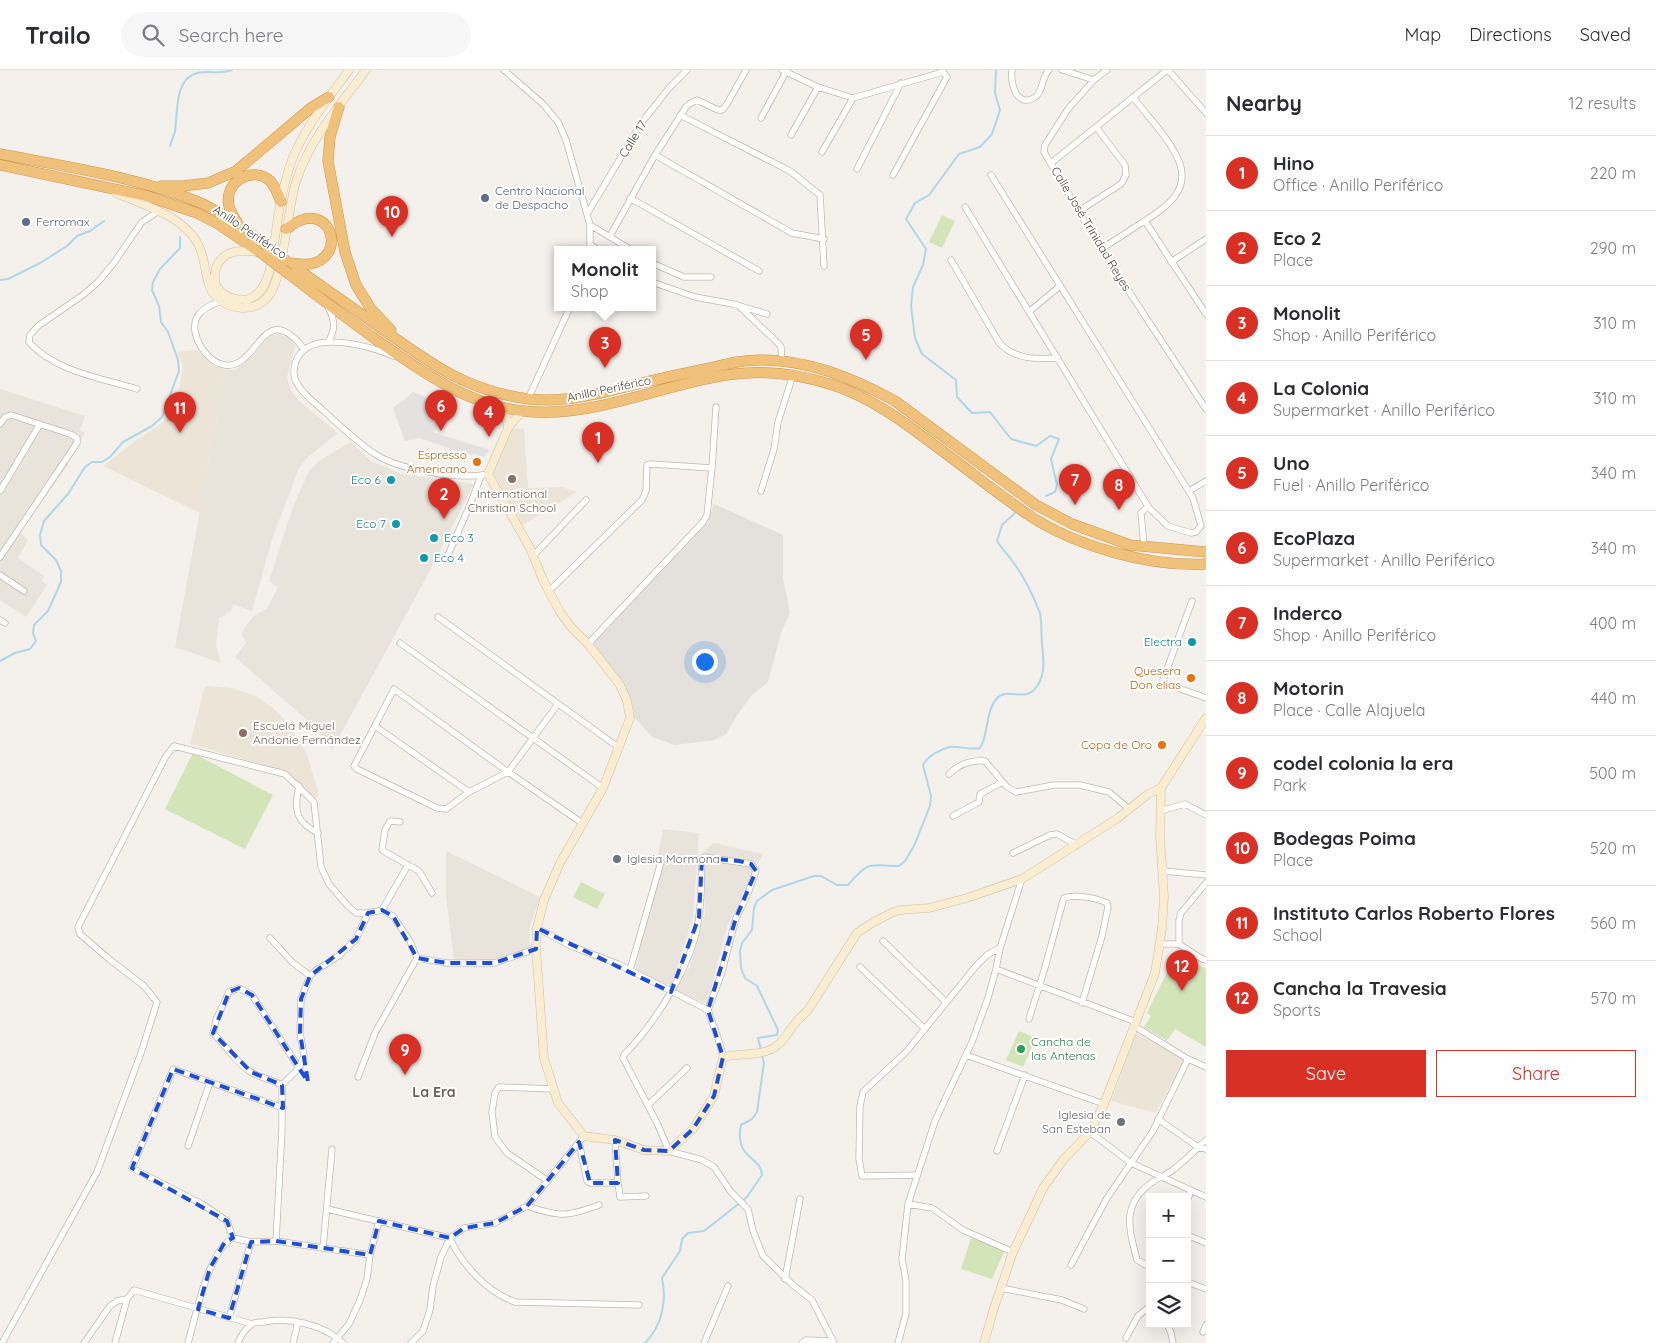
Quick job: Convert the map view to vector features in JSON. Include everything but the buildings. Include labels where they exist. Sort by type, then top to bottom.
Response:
[{"type":"highway","points":[[150,185],[183,186],[208,183],[236,171],[312,108],[329,97]]},
{"type":"highway","points":[[339,107],[330,137],[328,162],[344,252],[356,286],[371,309],[410,348]]},
{"type":"highway","name":"Anillo Periférico","points":[[0,154],[150,185],[202,204],[238,225],[435,367],[466,382],[497,393],[528,399],[562,400],[591,396],[740,362],[760,360],[798,363],[836,374],[870,387],[895,401],[1036,505],[1072,524],[1130,545],[1206,552]]},
{"type":"highway","name":"Anillo Periférico","points":[[0,165],[147,196],[197,213],[218,224],[261,253],[327,304],[429,377],[461,393],[494,405],[522,411],[563,412],[594,407],[727,375],[760,372],[793,375],[832,385],[865,398],[891,412],[1029,515],[1070,536],[1128,557],[1206,564]]},
{"type":"highway","points":[[238,225],[229,206],[228,199],[230,190],[243,176],[254,174],[263,176],[276,188],[281,202]]},
{"type":"highway","points":[[286,229],[299,221],[308,218],[316,219],[325,224],[330,231],[332,240],[331,247],[326,256],[318,261],[309,264],[287,261]]},
{"type":"street","points":[[261,253],[242,250],[227,253],[219,261],[215,273],[217,286],[226,296],[243,300],[256,297],[263,288],[271,271],[281,202],[292,159],[329,97],[350,70]]},
{"type":"street","points":[[100,186],[159,211],[180,224],[190,234],[201,252],[210,287],[215,296],[222,301],[243,309],[256,306],[267,298],[276,283],[296,182],[310,148],[366,70]]},
{"type":"street","points":[[504,70],[543,104],[558,122],[566,140],[590,225],[590,246]]},
{"type":"street","name":"Calle 17","points":[[587,214],[642,122],[670,87],[687,70]]},
{"type":"street","points":[[610,236],[654,155],[689,104],[697,100],[718,110],[725,108],[746,70]]},
{"type":"street","points":[[1012,70],[1012,87],[1014,92],[1027,100],[1036,97],[1040,92],[1045,74],[1049,70]]},
{"type":"street","points":[[1062,70],[1094,80],[1107,70]]},
{"type":"street","points":[[1051,163],[1168,70],[1206,113]]},
{"type":"street","points":[[761,118],[784,71],[818,87],[853,98],[943,72],[947,77],[894,175]]},
{"type":"street","name":"Calle José Trinidad Reyes","points":[[1094,80],[1068,109],[1045,145],[1044,152],[1101,249],[1206,409]]},
{"type":"street","points":[[857,169],[902,83]]},
{"type":"street","points":[[791,135],[818,87]]},
{"type":"street","points":[[1101,249],[1171,202],[1178,192],[1181,182],[1182,172],[1173,150],[1133,97]]},
{"type":"street","points":[[822,152],[853,98]]},
{"type":"street","points":[[680,115],[790,171],[820,195],[824,239],[824,266]]},
{"type":"street","points":[[1079,211],[1121,184],[1126,175],[1125,165],[1096,127]]},
{"type":"street","points":[[654,155],[792,233],[824,239]]},
{"type":"street","points":[[965,207],[1149,508],[1168,526],[1191,533],[1196,532],[1202,526],[1189,491],[991,175]]},
{"type":"street","points":[[630,198],[759,271]]},
{"type":"street","points":[[137,389],[67,368],[50,360],[29,342],[30,335],[38,326],[83,295],[98,282],[142,222],[159,211]]},
{"type":"street","points":[[1145,221],[1206,314]]},
{"type":"street","points":[[590,225],[625,246]]},
{"type":"street","points":[[1171,262],[1206,240]]},
{"type":"street","points":[[951,260],[1000,344],[1014,355],[1033,359],[1058,358]]},
{"type":"street","points":[[656,265],[684,277],[711,277]]},
{"type":"street","points":[[656,283],[695,297],[767,314]]},
{"type":"street","points":[[1030,311],[1060,286]]},
{"type":"street","points":[[222,301],[211,304],[203,310],[196,318],[194,327],[200,347],[215,362],[225,365],[236,364],[272,331],[292,334],[304,349]]},
{"type":"street","points":[[327,304],[333,316],[335,326],[328,342]]},
{"type":"street","points":[[740,307],[779,344],[782,362]]},
{"type":"street","points":[[528,399],[568,311]]},
{"type":"street","points":[[410,364],[374,349],[352,343],[328,342],[304,349],[295,365],[294,374],[296,382],[309,397],[376,455],[421,471],[466,477],[485,475]]},
{"type":"street","points":[[760,491],[774,449],[778,422],[793,375]]},
{"type":"street","points":[[494,405],[503,410],[508,428]]},
{"type":"street","points":[[588,644],[703,522],[709,508],[716,407]]},
{"type":"street","points":[[448,555],[508,428],[522,411]]},
{"type":"street","points":[[0,424],[4,417],[11,415],[77,438],[76,443],[0,557]]},
{"type":"street","points":[[0,491],[40,424]]},
{"type":"street","points":[[549,592],[642,500],[646,491],[647,465],[712,468]]},
{"type":"street","points":[[485,475],[533,556],[549,592],[565,620],[588,644],[620,685],[627,701],[630,718],[626,732],[618,747],[603,788],[560,863],[544,900],[537,928],[536,948],[544,1058],[558,1103],[582,1139],[587,1181],[590,1183],[618,1183]]},
{"type":"street","points":[[1189,491],[1206,481]]},
{"type":"street","points":[[533,556],[586,500]]},
{"type":"street","points":[[1144,547],[1141,513],[1149,508]]},
{"type":"street","points":[[0,575],[24,591]]},
{"type":"street","points":[[1192,601],[1163,681],[1206,698]]},
{"type":"street","points":[[438,617],[618,747]]},
{"type":"street","points":[[400,643],[603,788]]},
{"type":"street","points":[[558,704],[508,772],[469,792],[446,809],[437,808],[354,766],[394,689],[508,772],[582,823]]},
{"type":"street","points":[[984,1343],[1014,1252],[1043,1188],[1064,1159],[1090,1132],[1104,1104],[1155,973],[1160,944],[1164,897],[1160,836],[1161,788],[1171,769],[1206,718]]},
{"type":"street","points":[[375,726],[469,792]]},
{"type":"street","points":[[2,1343],[97,1172],[157,1002],[144,986],[80,934],[78,927],[166,756],[174,746],[285,774],[314,802],[321,867],[329,884],[347,905],[356,912],[368,913],[382,910],[393,916],[410,940],[416,958],[375,1034],[358,1077]]},
{"type":"street","points":[[949,774],[958,765],[985,761],[1007,787],[1016,792],[1054,785],[1080,785],[1109,792],[1128,808]]},
{"type":"street","points":[[954,816],[980,802],[980,794],[1003,782]]},
{"type":"street","points":[[299,786],[296,808],[306,827],[318,832]]},
{"type":"street","points":[[723,1056],[758,1054],[778,1046],[798,1019],[808,1010],[857,933],[872,922],[900,910],[929,908],[967,898],[1022,879],[1118,818],[1128,808],[1148,794],[1161,788]]},
{"type":"street","points":[[1160,811],[1185,804],[1206,814]]},
{"type":"street","points":[[400,822],[390,821],[385,830],[382,850],[419,871],[432,893]]},
{"type":"street","points":[[1013,853],[1050,835],[1057,834],[1077,845]]},
{"type":"street","points":[[702,858],[750,864],[756,871],[747,896],[736,918],[721,975],[708,1010],[720,1041],[723,1056],[714,1096],[693,1129],[669,1151],[648,1104],[623,1058],[648,1028],[671,992],[681,972],[693,941],[699,917],[702,858]]},
{"type":"street","points":[[630,970],[661,862]]},
{"type":"street","points":[[382,910],[408,865]]},
{"type":"street","points":[[1163,871],[1206,875]]},
{"type":"street","points":[[898,1343],[906,1314],[906,1281],[902,1259],[903,1231],[908,1204],[935,1122],[966,1055],[988,998],[1000,948],[1022,879]]},
{"type":"street","points":[[1179,944],[1179,920],[1181,913],[1206,883]]},
{"type":"street","points":[[1028,1019],[1040,986],[1064,898],[1069,896],[1105,902],[1108,907],[1102,936],[1082,1003]]},
{"type":"street","points":[[276,1241],[283,1108],[282,1084],[299,1068],[304,1056],[300,1033],[301,999],[310,976],[314,971],[340,955],[356,939],[368,913]]},
{"type":"street","points":[[537,928],[572,946],[630,970],[708,1010]]},
{"type":"street","points":[[270,938],[292,962],[310,976]]},
{"type":"street","points":[[883,942],[946,1002]]},
{"type":"street","points":[[1160,944],[1179,944],[1206,960]]},
{"type":"street","points":[[416,958],[447,963],[494,963],[536,948]]},
{"type":"street","points":[[917,1175],[862,1176],[859,1159],[860,1106],[863,1092],[898,1061],[976,966],[1000,948]]},
{"type":"street","points":[[860,968],[925,1029]]},
{"type":"street","points":[[996,969],[1135,1024],[1188,1059],[1206,1067]]},
{"type":"street","points":[[282,1084],[251,1072],[240,1064],[214,1033],[216,1020],[229,992],[239,988],[252,995],[299,1068]]},
{"type":"street","points":[[966,1055],[1104,1104]]},
{"type":"street","points":[[1071,1265],[1107,1198],[1150,1136],[1188,1059]]},
{"type":"street","points":[[648,1104],[687,1068]]},
{"type":"street","points":[[233,1238],[227,1220],[202,1204],[132,1168],[173,1069],[283,1108]]},
{"type":"street","points":[[997,1151],[1025,1075]]},
{"type":"street","points":[[188,1146],[210,1082]]},
{"type":"street","points":[[548,1181],[507,1153],[495,1137],[492,1112],[495,1093],[499,1087],[554,1089]]},
{"type":"street","points":[[1158,1120],[1198,1147],[1206,1149]]},
{"type":"street","points":[[1090,1132],[1131,1163],[1206,1197]]},
{"type":"street","points":[[582,1139],[616,1140],[644,1150],[669,1151],[702,1160],[714,1167],[731,1192],[748,1209],[753,1231],[763,1256],[812,1300],[834,1342]]},
{"type":"street","points":[[411,1343],[423,1331],[430,1310],[432,1286],[450,1238],[464,1228],[495,1224],[527,1206],[582,1139]]},
{"type":"street","points":[[616,1140],[620,1197],[646,1196]]},
{"type":"street","points":[[1146,1265],[1137,1260],[1128,1221],[1131,1209],[1144,1189],[1153,1181],[1162,1178],[1174,1169],[1206,1140]]},
{"type":"street","points":[[323,1248],[332,1149]]},
{"type":"street","points":[[786,1278],[800,1199]]},
{"type":"street","points":[[908,1204],[932,1208],[963,1230],[1014,1252]]},
{"type":"street","points":[[527,1206],[544,1212],[565,1215],[599,1205]]},
{"type":"street","points":[[327,1209],[450,1238]]},
{"type":"street","points":[[332,1343],[349,1324],[360,1300],[367,1279],[370,1255],[379,1221]]},
{"type":"street","points":[[1191,1236],[1206,1242]]},
{"type":"street","points":[[188,1343],[210,1268],[225,1242],[233,1238],[251,1242],[276,1241],[370,1255]]},
{"type":"street","points":[[450,1238],[454,1250],[474,1273],[496,1293],[515,1302],[639,1305]]},
{"type":"street","points":[[229,1318],[251,1242]]},
{"type":"street","points":[[1190,1283],[1206,1289]]},
{"type":"street","points":[[704,1343],[728,1286]]},
{"type":"street","points":[[1001,1288],[1062,1300],[1084,1308]]},
{"type":"street","points":[[115,1343],[127,1300],[134,1290],[252,1324],[273,1320],[298,1322],[320,1329],[337,1337],[343,1343]]},
{"type":"street","points":[[84,1343],[110,1306],[117,1301],[127,1300]]},
{"type":"street","points":[[1126,1338],[1138,1316],[1146,1309]]},
{"type":"street","points":[[293,1343],[298,1322]]},
{"type":"street","points":[[238,1343],[252,1324]]},
{"type":"street","points":[[1203,1332],[1206,1325]]},
{"type":"street","points":[[1169,1328],[1173,1343]]},
{"type":"street","points":[[802,1343],[806,1340],[834,1342]]},
{"type":"highlighted area","points":[[702,858],[739,861],[751,864],[756,871],[736,918],[708,1010],[723,1057],[714,1096],[693,1129],[669,1151],[644,1150],[615,1140],[618,1183],[590,1183],[579,1142],[527,1206],[495,1223],[464,1228],[450,1238],[379,1221],[370,1255],[276,1241],[251,1242],[229,1318],[198,1309],[210,1268],[225,1242],[233,1238],[227,1221],[132,1168],[173,1069],[283,1108],[282,1085],[251,1072],[213,1033],[229,992],[239,988],[252,995],[308,1082],[300,1033],[301,999],[310,976],[356,939],[368,913],[382,910],[393,916],[417,958],[447,963],[494,963],[536,949],[537,928],[671,992],[699,917]]},
{"type":"shaded area","points":[[276,334],[290,338],[294,344],[295,348],[287,377],[290,389],[299,401],[338,433],[308,457],[299,468],[273,536],[252,611],[233,604],[231,611],[219,618],[216,646],[221,663],[175,647],[226,370],[236,370],[270,336]]},
{"type":"shaded area","points":[[197,350],[212,364],[226,370],[200,513],[103,466],[171,415],[180,386],[183,365],[177,352]]},
{"type":"shaded area","points":[[0,389],[85,416],[80,430],[85,433],[66,460],[68,465],[20,532],[28,540],[18,558],[44,576],[42,581],[47,585],[26,617],[0,600]]},
{"type":"shaded area","points":[[413,392],[434,400],[430,412],[427,412],[445,419],[433,432],[490,450],[484,457],[475,454],[469,455],[419,438],[405,441],[393,408]]},
{"type":"shaded area","name":"International Christian School","points":[[512,428],[524,429],[528,488],[562,487],[577,492],[521,526],[500,490],[493,472]]},
{"type":"shaded area","points":[[351,442],[371,461],[401,474],[474,484],[427,576],[332,750],[315,727],[235,657],[246,643],[242,634],[245,626],[255,615],[267,609],[278,587],[269,581],[292,509],[309,471],[319,461]]},
{"type":"shaded area","points":[[714,504],[783,535],[783,578],[790,613],[781,633],[768,682],[752,695],[726,734],[714,740],[675,745],[652,737],[634,717],[631,699],[593,644],[708,522]]},
{"type":"shaded area","name":"Escuela Miguel Andonie Fernández","points":[[205,686],[232,688],[255,696],[272,707],[286,721],[307,754],[319,795],[314,799],[287,773],[190,744]]},
{"type":"shaded area","points":[[663,829],[699,833],[693,918],[671,986],[635,973]]},
{"type":"shaded area","points":[[714,843],[763,854],[728,924],[707,1004],[673,989],[690,967],[705,915],[703,852]]},
{"type":"shaded area","points":[[446,851],[540,897],[529,930],[530,948],[490,960],[454,959],[446,896]]},
{"type":"shaded area","points":[[1136,1033],[1185,1059],[1156,1113],[1111,1101]]},
{"type":"green space","points":[[942,215],[955,221],[942,248],[929,242]]},
{"type":"green space","points":[[433,400],[449,406],[453,415],[446,419],[429,412]]},
{"type":"green space","points":[[193,753],[273,795],[245,849],[165,809]]},
{"type":"green space","points":[[581,882],[605,894],[597,909],[573,897]]},
{"type":"green space","points":[[1177,952],[1206,969],[1206,1047],[1175,1029],[1167,1041],[1144,1027],[1151,1016],[1147,1013]]},
{"type":"green space","name":"Cancha de las Antenas","points":[[1019,1031],[1036,1038],[1023,1067],[1006,1060]]},
{"type":"green space","points":[[972,1235],[1005,1250],[992,1279],[961,1269]]},
{"type":"waterway","points":[[170,146],[175,131],[178,98],[184,82],[190,76],[197,73],[232,70]]},
{"type":"waterway","points":[[996,70],[995,93],[1000,110],[992,134],[980,147],[959,154],[929,195],[915,203],[906,219],[926,249],[923,265],[913,287],[911,306],[915,338],[922,354],[956,380],[957,397],[972,413],[990,412],[1011,439],[1036,446],[1050,436],[1059,439],[1051,459],[1057,485],[1055,492],[1046,496]]},
{"type":"waterway","points":[[0,280],[8,279],[40,263],[67,246],[77,236],[90,231],[104,221]]},
{"type":"waterway","points":[[0,661],[15,653],[30,649],[36,641],[33,633],[34,625],[48,611],[61,582],[61,571],[56,560],[41,545],[40,535],[44,521],[68,494],[85,467],[92,462],[102,462],[110,457],[123,442],[152,426],[162,417],[179,371],[178,360],[168,332],[161,322],[159,306],[152,290],[153,282],[160,269],[180,248],[180,237]]},
{"type":"waterway","points":[[761,1050],[758,1038],[777,1035],[778,1030],[757,986],[745,978],[741,968],[740,951],[742,943],[752,930],[754,908],[757,901],[772,890],[814,876],[821,876],[837,885],[848,885],[861,871],[871,866],[899,866],[905,861],[914,846],[930,806],[931,796],[923,765],[925,762],[942,749],[950,747],[980,748],[993,704],[997,698],[1005,694],[1029,693],[1033,691],[1040,681],[1043,663],[1040,613],[1021,573],[997,541],[1002,525],[1015,513]]},
{"type":"waterway","points":[[645,1343],[656,1329],[662,1313],[664,1295],[662,1278],[680,1251],[682,1239],[688,1233],[704,1231],[747,1197],[762,1175],[761,1169],[744,1151],[740,1136],[741,1125],[752,1119],[757,1112],[764,1063],[762,1055]]},
{"type":"place","name":"Centro Nacional de Despacho","points":[[485,198]]},
{"type":"place","name":"Ferromax","points":[[26,222]]},
{"type":"place","name":"Bodegas Poima","points":[[392,237]]},
{"type":"place","name":"Uno","points":[[866,360]]},
{"type":"place","name":"Monolit","points":[[605,368]]},
{"type":"place","name":"EcoPlaza","points":[[441,431]]},
{"type":"place","name":"Instituto Carlos Roberto Flores","points":[[180,433]]},
{"type":"place","name":"La Colonia","points":[[489,437]]},
{"type":"place","name":"Espresso Americano","points":[[477,462]]},
{"type":"place","name":"Hino","points":[[598,463]]},
{"type":"place","name":"International Christian School","points":[[512,479]]},
{"type":"place","name":"Eco 6","points":[[391,480]]},
{"type":"place","name":"Inderco","points":[[1075,505]]},
{"type":"place","name":"Motorin","points":[[1119,510]]},
{"type":"place","name":"Eco 2","points":[[444,519]]},
{"type":"place","name":"Eco 7","points":[[396,524]]},
{"type":"place","name":"Eco 3","points":[[434,538]]},
{"type":"place","name":"Eco 4","points":[[424,558]]},
{"type":"place","name":"Electra","points":[[1192,642]]},
{"type":"place","name":"Quesera Don elias","points":[[1191,678]]},
{"type":"place","name":"Escuela Miguel Andonie Fernández","points":[[243,733]]},
{"type":"place","name":"Copa de Oro","points":[[1162,745]]},
{"type":"place","name":"Iglesia Mormona","points":[[617,859]]},
{"type":"place","name":"Cancha la Travesia","points":[[1182,991]]},
{"type":"place","name":"Cancha de las Antenas","points":[[1021,1049]]},
{"type":"place","name":"codel colonia la era","points":[[405,1075]]},
{"type":"place","name":"Iglesia de San Esteban","points":[[1121,1122]]},
{"type":"district","name":"La Era","points":[[434,1092]]}]
